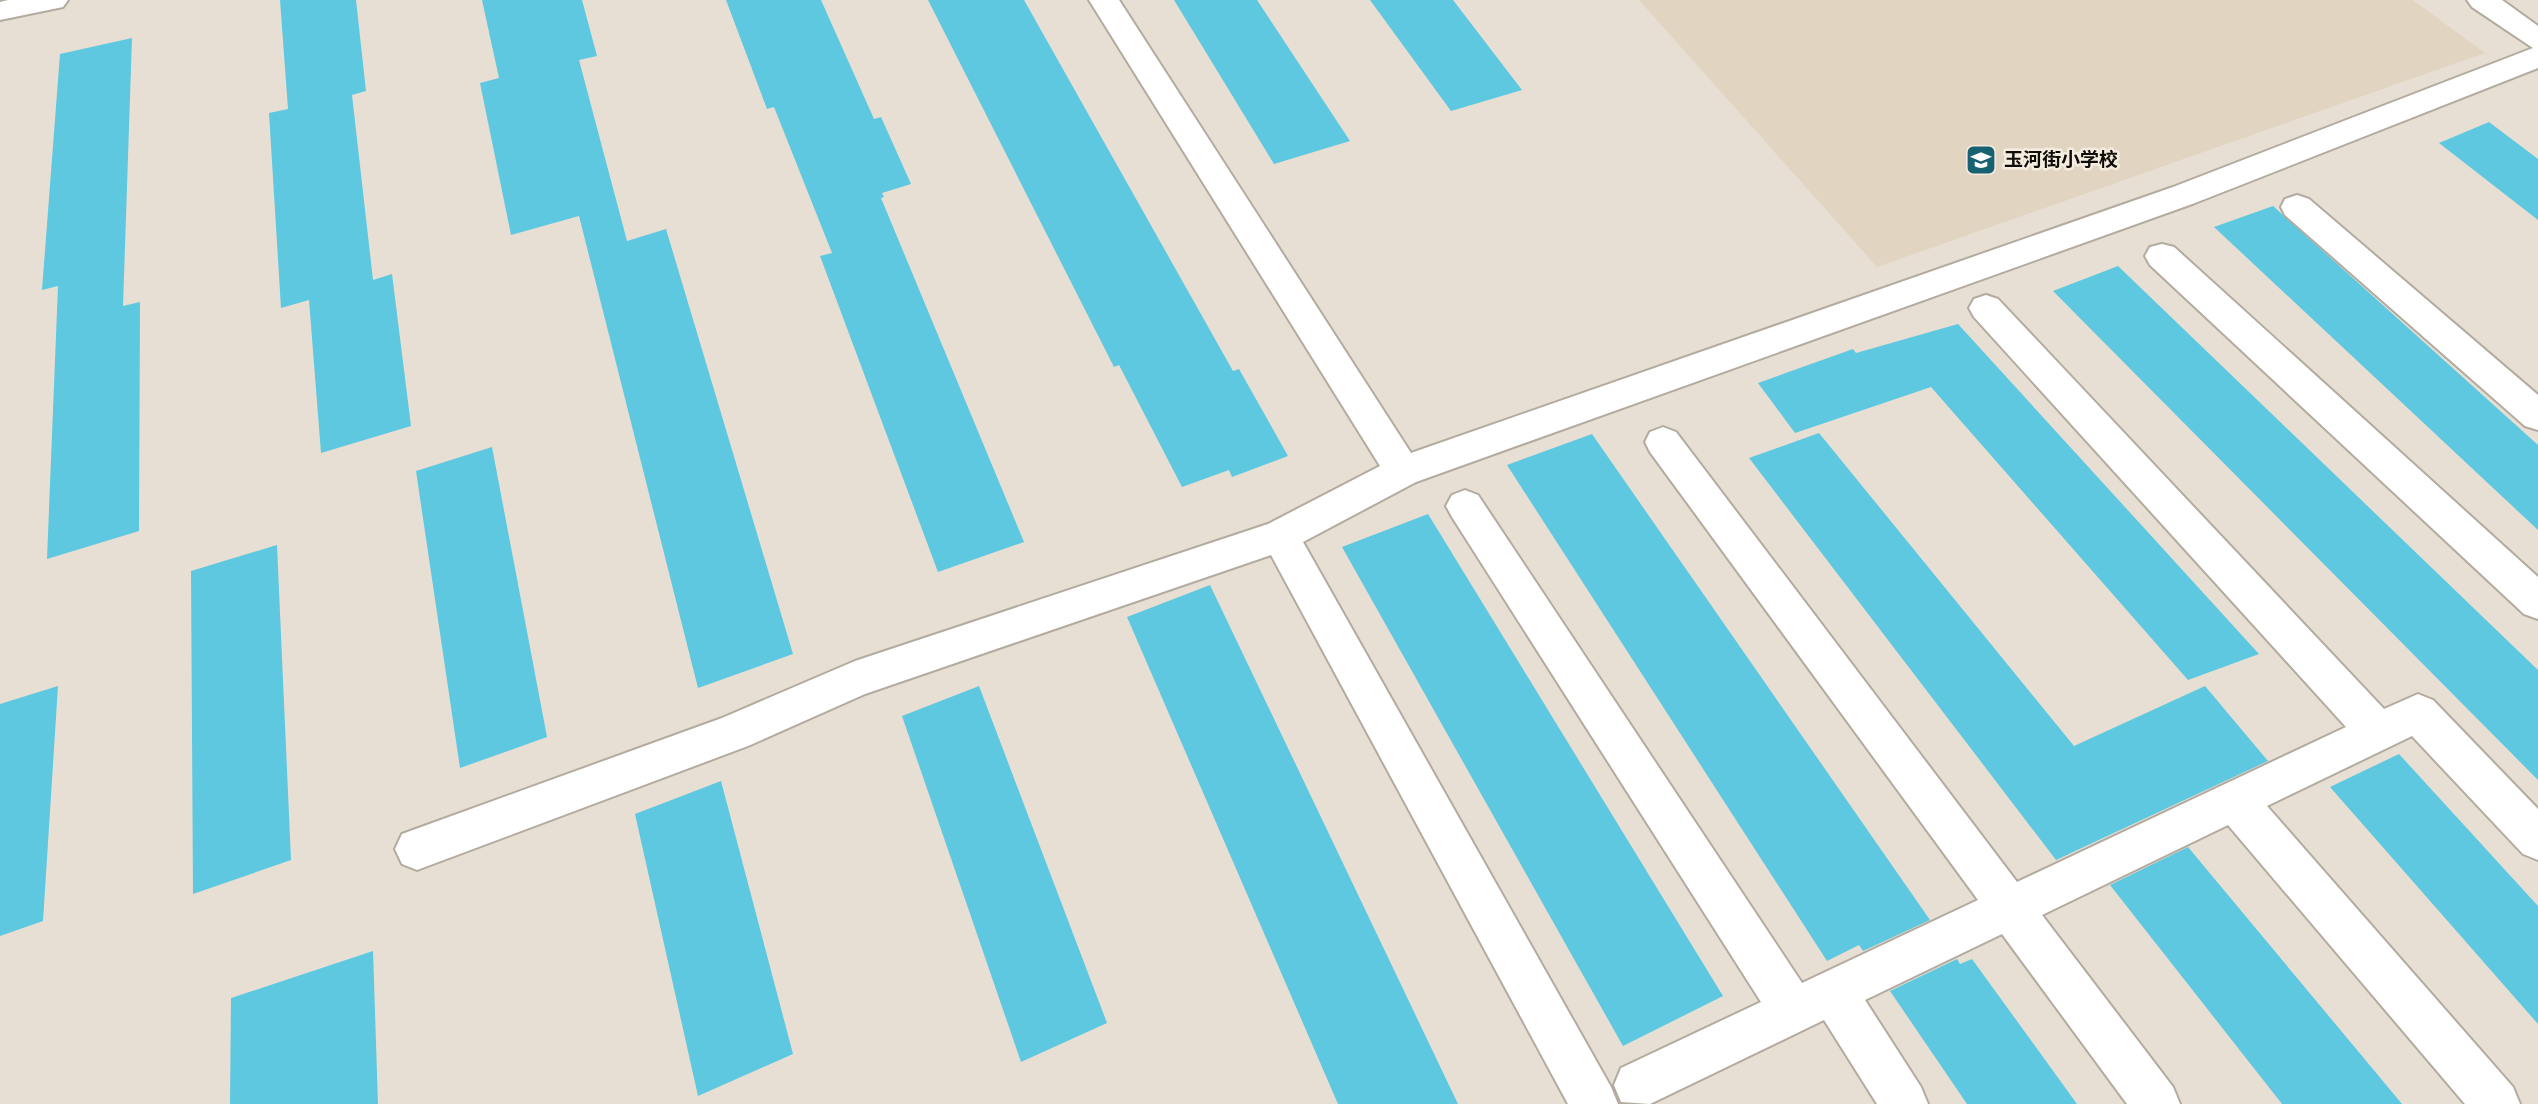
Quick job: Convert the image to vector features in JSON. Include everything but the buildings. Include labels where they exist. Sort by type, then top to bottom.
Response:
[{"type":"street","points":[[0,11],[53,0]]},
{"type":"street","points":[[1104,0],[1403,471]]},
{"type":"street","points":[[2482,0],[2538,40]]},
{"type":"street","points":[[417,849],[733,733],[855,679],[1280,536],[1403,471],[2184,195],[2538,57]]},
{"type":"street","points":[[2297,207],[2538,416]]},
{"type":"street","points":[[2162,256],[2538,602]]},
{"type":"street","points":[[1986,308],[2378,732]]},
{"type":"street","points":[[1663,442],[2156,1104]]},
{"type":"street","points":[[1465,506],[1814,1002],[1904,1104]]},
{"type":"street","points":[[1280,536],[1594,1104]]},
{"type":"street","points":[[1638,1085],[2418,713],[2538,839]]},
{"type":"street","points":[[2235,800],[2496,1104]]},
{"type":"shaded area","name":"玉河街小学校","points":[[1639,0],[2413,0],[2485,53],[1877,267]]},
{"type":"place","name":"玉河街小学校","points":[[1981,160]]}]
